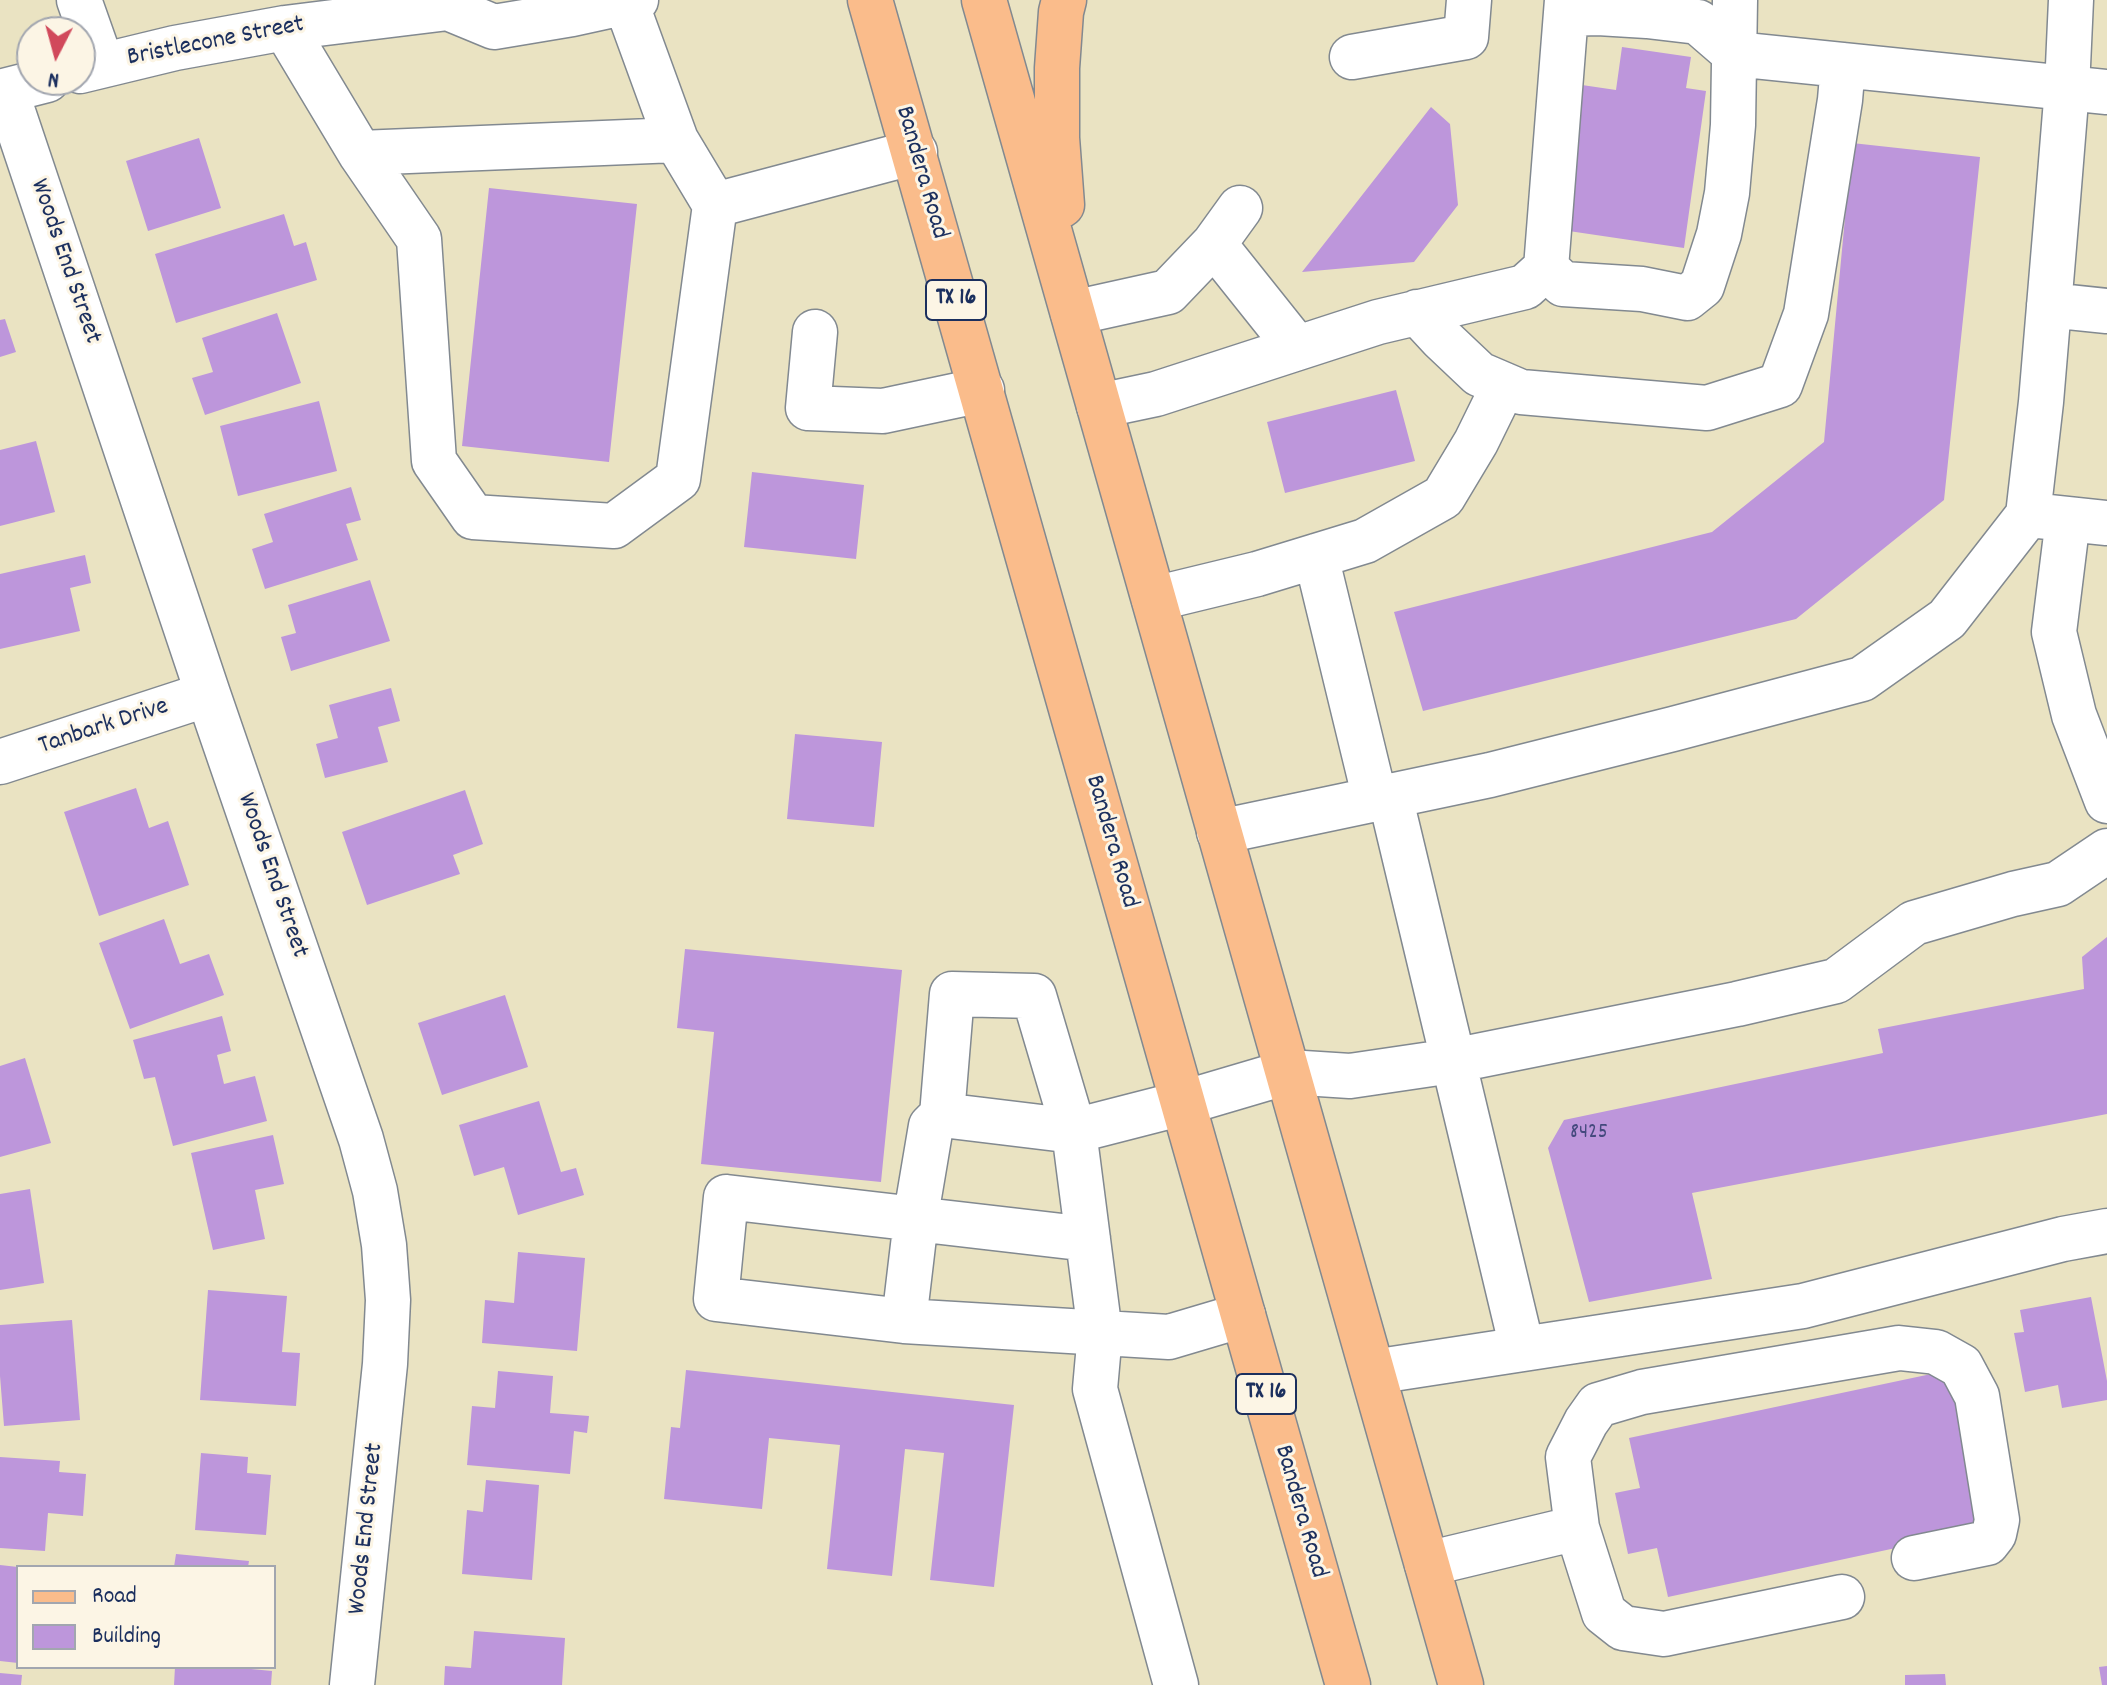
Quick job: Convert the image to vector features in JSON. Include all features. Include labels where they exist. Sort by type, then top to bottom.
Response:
[{"type":"main road","name":"Bandera Road","points":[[870,0],[1348,1685]]},
{"type":"main road","points":[[984,0],[1461,1685]]},
{"type":"main road","points":[[1064,0],[1057,68],[1057,138],[1071,306]]},
{"type":"street","points":[[1352,57],[1466,37],[1469,0]]},
{"type":"street","points":[[1546,268],[1563,284],[1642,289],[1687,298],[1702,286],[1719,234],[1727,193],[1733,125],[1735,0]]},
{"type":"street","points":[[2071,0],[2087,90],[2049,305],[2068,519],[2054,632],[2074,715],[2107,801]]},
{"type":"street","name":"Bristlecone Street","points":[[96,67],[368,9],[450,3],[494,27],[629,1]]},
{"type":"street","points":[[285,28],[360,153],[419,239],[434,461],[473,517],[614,526],[678,479],[715,205],[676,140],[629,1]]},
{"type":"street","points":[[1099,406],[1156,394],[1378,322],[1525,287],[1546,268],[1566,7],[1698,22],[1735,54],[2087,90]]},
{"type":"street","points":[[1417,312],[1479,374],[1521,392],[1707,408],[1780,385],[1806,314],[1843,65]]},
{"type":"street","name":"Woods End Street","points":[[21,96],[208,694],[361,1139],[375,1191],[384,1245],[388,1300],[385,1364],[352,1685]]},
{"type":"street","points":[[360,153],[676,140]]},
{"type":"street","points":[[715,205],[915,152]]},
{"type":"street","points":[[1071,306],[1168,292],[1214,244],[1240,208]]},
{"type":"street","points":[[1214,244],[1297,348]]},
{"type":"street","points":[[2049,305],[2107,311]]},
{"type":"street","points":[[815,332],[808,408],[883,411],[982,390]]},
{"type":"street","points":[[1154,599],[1257,574],[1365,541],[1443,497],[1476,442],[1504,385]]},
{"type":"street","points":[[1219,832],[1490,775],[1862,679],[1947,619],[2068,519]]},
{"type":"street","points":[[1316,556],[1452,1061],[1522,1348]]},
{"type":"street","name":"Tanbark Drive","points":[[0,762],[208,694]]},
{"type":"street","points":[[942,1115],[1074,1131],[1288,1072],[1350,1076],[1452,1061],[1737,1004],[1836,981],[1914,923],[2058,884],[2107,851]]},
{"type":"street","points":[[904,1321],[927,1141],[931,1126],[942,1115],[952,994],[1034,996],[1074,1131],[1100,1333],[1095,1389],[1176,1685]]},
{"type":"street","points":[[1088,1239],[726,1197],[716,1299],[904,1321],[1169,1337],[1243,1315]]},
{"type":"street","points":[[1373,1372],[1803,1306],[2063,1239],[2107,1231]]},
{"type":"street","points":[[1842,1597],[1664,1634],[1623,1628],[1604,1613],[1577,1528],[1568,1457],[1598,1405],[1642,1392],[1899,1348],[1936,1352],[1961,1366],[1977,1396],[1997,1520],[1994,1534],[1987,1543],[1914,1558]]},
{"type":"street","points":[[1427,1564],[1577,1528]]},
{"type":"building","points":[[1622,47],[1691,57],[1686,88],[1706,91],[1684,248],[1562,230],[1582,85],[1616,90]]},
{"type":"building","points":[[1431,107],[1450,124],[1458,205],[1414,262],[1302,272]]},
{"type":"building","points":[[199,138],[221,208],[148,231],[126,161]]},
{"type":"building","points":[[1852,143],[1980,157],[1944,500],[1796,619],[1423,711],[1394,612],[1712,532],[1824,442]]},
{"type":"building","points":[[489,188],[637,204],[609,462],[462,446]]},
{"type":"building","points":[[284,214],[294,246],[306,242],[317,280],[176,323],[155,254]]},
{"type":"building","points":[[277,313],[301,383],[205,415],[192,378],[213,372],[202,338]]},
{"type":"building","points":[[5,319],[16,352],[0,357],[0,320]]},
{"type":"building","points":[[1396,390],[1415,461],[1285,493],[1267,422]]},
{"type":"building","points":[[319,401],[337,471],[238,496],[220,426]]},
{"type":"building","points":[[36,441],[55,512],[0,526],[0,450]]},
{"type":"building","points":[[752,472],[864,485],[856,559],[744,547]]},
{"type":"building","points":[[351,487],[361,520],[346,524],[358,560],[265,589],[252,549],[273,542],[264,514]]},
{"type":"building","points":[[85,555],[91,583],[70,588],[80,631],[0,649],[0,574]]},
{"type":"building","points":[[370,580],[390,641],[291,671],[281,637],[296,633],[288,605]]},
{"type":"building","points":[[391,688],[400,721],[378,727],[388,762],[325,778],[316,744],[338,738],[329,705]]},
{"type":"building","points":[[795,734],[882,742],[874,827],[787,819]]},
{"type":"building","points":[[136,788],[149,828],[168,821],[189,885],[99,916],[64,812]]},
{"type":"building","points":[[465,790],[483,844],[453,855],[460,874],[367,905],[342,832]]},
{"type":"building","points":[[164,919],[180,964],[209,954],[224,995],[130,1029],[99,943]]},
{"type":"building","points":[[2107,937],[2107,1114],[1692,1193],[1712,1279],[1589,1302],[1548,1148],[1564,1120],[1883,1053],[1878,1029],[2084,989],[2082,957]]},
{"type":"building","points":[[685,949],[902,970],[881,1182],[701,1164],[714,1032],[677,1028]]},
{"type":"building","points":[[505,995],[528,1067],[442,1095],[418,1023]]},
{"type":"building","points":[[222,1016],[231,1051],[217,1055],[224,1084],[255,1076],[267,1121],[173,1146],[155,1077],[144,1079],[133,1040]]},
{"type":"building","points":[[25,1058],[51,1143],[0,1157],[0,1066]]},
{"type":"building","points":[[539,1101],[561,1172],[576,1168],[584,1195],[518,1215],[504,1167],[474,1176],[459,1125]]},
{"type":"building","points":[[273,1135],[284,1184],[255,1190],[265,1239],[213,1250],[191,1153]]},
{"type":"building","points":[[30,1189],[44,1283],[0,1290],[0,1194]]},
{"type":"building","points":[[518,1252],[585,1258],[577,1351],[482,1343],[485,1300],[514,1303]]},
{"type":"building","points":[[208,1290],[287,1296],[282,1352],[300,1353],[296,1406],[200,1400]]},
{"type":"building","points":[[2091,1297],[2107,1381],[2107,1400],[2062,1408],[2058,1385],[2025,1392],[2014,1333],[2024,1332],[2020,1310]]},
{"type":"building","points":[[72,1320],[80,1420],[4,1426],[0,1325]]},
{"type":"building","points":[[686,1370],[1014,1405],[994,1587],[930,1580],[944,1453],[905,1449],[892,1576],[827,1569],[840,1445],[769,1438],[762,1509],[664,1499],[671,1427],[680,1428]]},
{"type":"building","points":[[1950,1370],[1984,1529],[1668,1597],[1657,1548],[1628,1554],[1615,1493],[1640,1488],[1629,1438]]},
{"type":"building","points":[[498,1371],[553,1376],[550,1413],[589,1416],[587,1433],[574,1431],[570,1474],[467,1465],[472,1406],[495,1408]]},
{"type":"building","points":[[201,1453],[248,1457],[247,1473],[271,1475],[266,1535],[195,1530]]},
{"type":"building","points":[[0,1457],[60,1461],[59,1472],[86,1474],[83,1516],[48,1513],[45,1551],[0,1548]]},
{"type":"building","points":[[486,1480],[539,1485],[532,1580],[462,1574],[467,1510],[483,1512]]},
{"type":"building","points":[[176,1554],[249,1561],[248,1565],[174,1565]]},
{"type":"building","points":[[0,1565],[16,1567],[16,1663],[0,1661]]},
{"type":"building","points":[[474,1631],[565,1638],[562,1685],[444,1685],[445,1666],[471,1668]]},
{"type":"building","points":[[2107,1666],[2107,1685],[2102,1685],[2099,1667]]},
{"type":"building","points":[[175,1669],[272,1671],[271,1685],[174,1685]]},
{"type":"building","points":[[0,1673],[22,1675],[21,1685],[0,1685]]},
{"type":"building","points":[[1945,1674],[1946,1685],[1905,1685],[1905,1675]]}]
